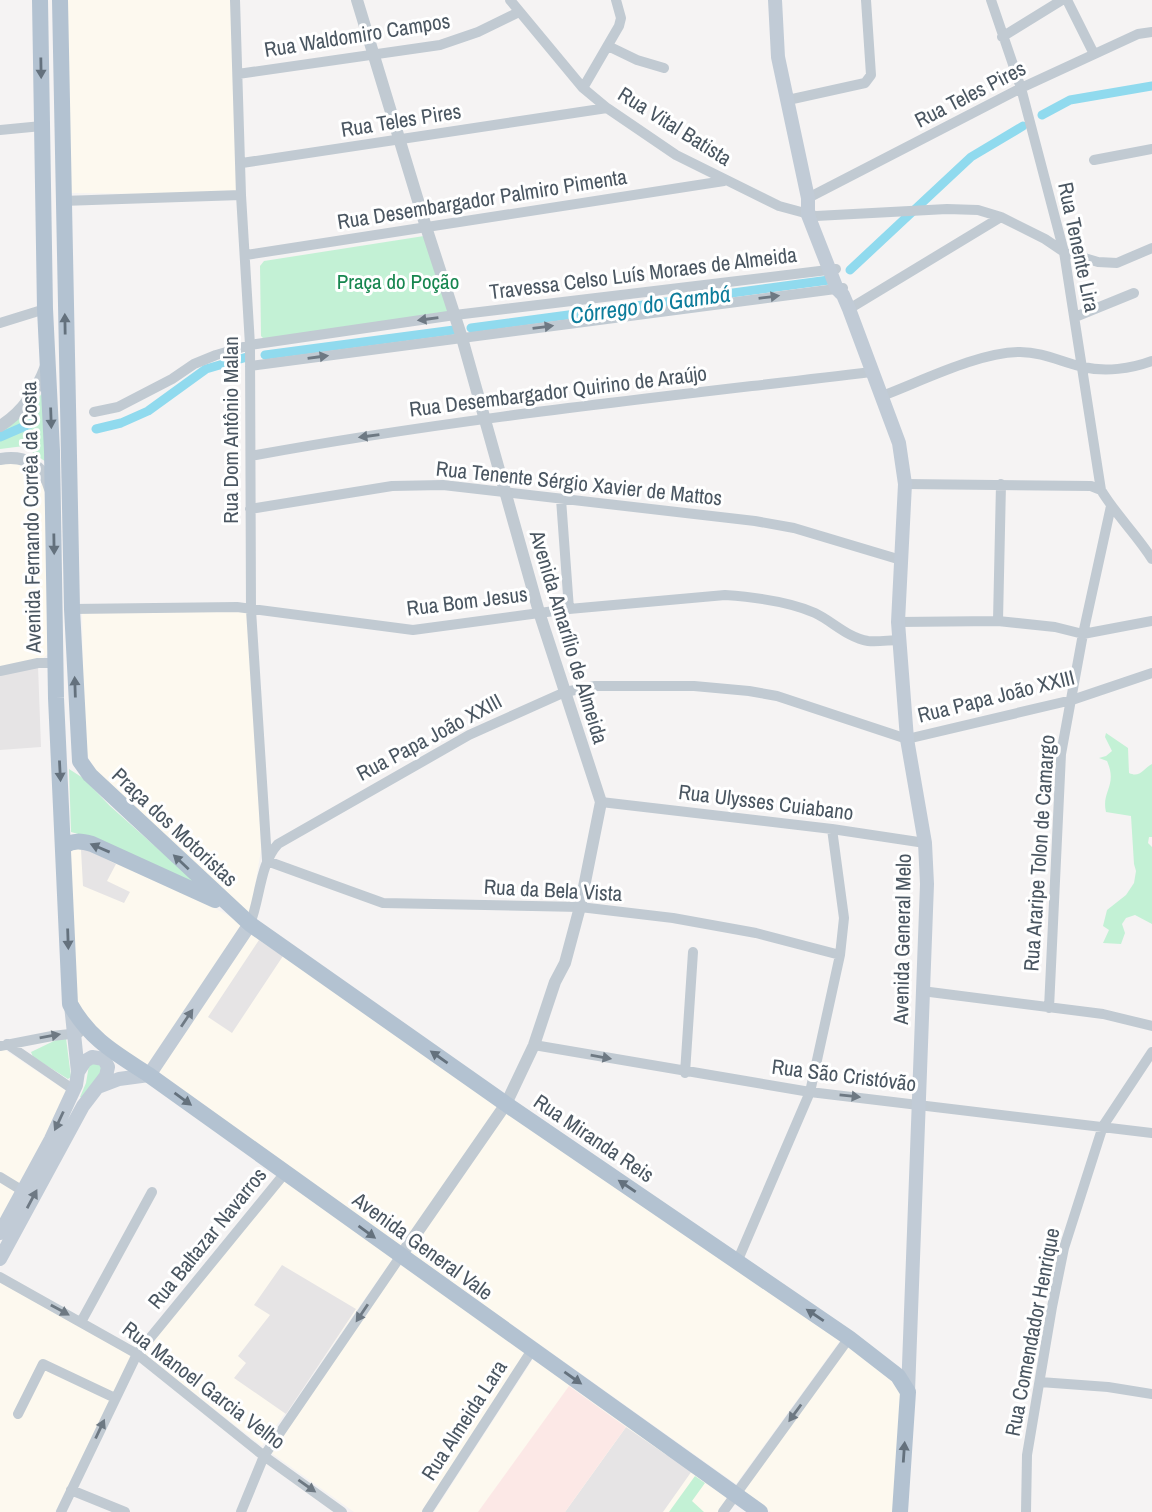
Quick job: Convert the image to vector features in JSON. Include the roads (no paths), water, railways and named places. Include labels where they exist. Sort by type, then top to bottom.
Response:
[{"type":"main road","name":"Avenida Fernando Corrêa da Costa","points":[[0,1233],[74,1090],[78,1072],[71,1004],[56,663],[45,309],[40,0]]},
{"type":"main road","name":"Avenida Fernando Corrêa da Costa","points":[[60,0],[62,201],[78,755]]},
{"type":"main road","name":"Avenida General Melo","points":[[775,0],[778,58],[810,209],[899,443],[905,484],[898,622],[907,739],[925,844],[927,884],[911,1352],[900,1512]]},
{"type":"main road","name":"Praça dos Motoristas","points":[[78,755],[90,775],[250,923]]},
{"type":"main road","points":[[64,846],[80,841],[92,844],[229,906]]},
{"type":"main road","points":[[97,1087],[119,1079],[149,1075],[250,923]]},
{"type":"main road","name":"Rua Miranda Reis","points":[[250,923],[506,1104],[849,1338],[898,1376],[908,1392]]},
{"type":"main road","name":"Avenida General Vale","points":[[71,1004],[83,1025],[99,1042],[760,1512]]},
{"type":"main road","points":[[0,1259],[83,1106],[108,1071],[104,1059],[99,1057],[88,1058],[78,1072]]},
{"type":"main road","points":[[889,1369],[900,1364],[911,1352]]},
{"type":"street","name":"Rua Dom Antônio Malan","points":[[234,0],[250,345],[251,610],[267,860]]},
{"type":"street","name":"Avenida Amarílio de Almeida","points":[[357,0],[462,338],[539,612],[601,802],[580,908],[565,963],[555,982],[534,1045],[506,1104],[400,1256]]},
{"type":"street","name":"Rua Vital Batista","points":[[510,0],[583,88],[607,108],[677,155],[724,181],[779,206],[810,209]]},
{"type":"street","points":[[583,88],[621,18],[616,0]]},
{"type":"street","points":[[789,100],[865,83],[870,75],[866,0]]},
{"type":"street","name":"Rua Tenente Lira","points":[[991,0],[1021,88],[1064,252],[1101,490],[1111,506]]},
{"type":"street","points":[[1002,37],[1064,0],[1094,54]]},
{"type":"street","name":"Rua Waldomiro Campos","points":[[238,74],[374,52],[440,45],[478,32],[519,12]]},
{"type":"street","name":"Rua Teles Pires","points":[[810,209],[1021,88],[1138,34],[1152,32]]},
{"type":"street","points":[[608,46],[637,60],[664,68]]},
{"type":"street","name":"Rua Teles Pires","points":[[242,163],[607,108]]},
{"type":"street","points":[[0,130],[42,126]]},
{"type":"street","points":[[1094,160],[1152,149]]},
{"type":"street","name":"Rua Desembargador Palmiro Pimenta","points":[[246,256],[724,181]]},
{"type":"street","points":[[62,201],[241,195]]},
{"type":"street","points":[[810,209],[905,212],[978,210],[1001,217],[1080,259],[1117,263],[1152,248]]},
{"type":"street","points":[[849,309],[1001,217]]},
{"type":"street","name":"Travessa Celso Luís Moraes de Almeida","points":[[94,412],[127,402],[172,379],[194,364],[250,345],[455,316],[833,270]]},
{"type":"street","name":"Travessa Celso Luís Moraes de Almeida","points":[[250,366],[841,290]]},
{"type":"street","points":[[1075,317],[1134,293]]},
{"type":"street","points":[[0,323],[45,309]]},
{"type":"street","points":[[882,396],[990,355],[1040,352],[1084,367],[1117,370],[1152,361]]},
{"type":"street","points":[[0,426],[31,397],[48,359]]},
{"type":"street","name":"Rua Desembargador Quirino de Araújo","points":[[251,456],[330,441],[485,419],[871,372]]},
{"type":"street","points":[[0,459],[20,458],[39,467],[48,482],[53,502]]},
{"type":"street","points":[[905,484],[1091,485],[1101,490]]},
{"type":"street","points":[[999,621],[1001,484]]},
{"type":"street","name":"Rua Tenente Sérgio Xavier de Mattos","points":[[250,509],[392,486],[443,485],[755,521],[794,528],[901,560]]},
{"type":"street","points":[[561,499],[569,608]]},
{"type":"street","points":[[1111,506],[1152,559]]},
{"type":"street","name":"Rua Araripe Tolon de Camargo","points":[[1049,1008],[1061,754],[1083,634],[1111,506]]},
{"type":"street","name":"Rua Bom Jesus","points":[[72,609],[237,607],[413,630],[569,608],[724,595],[748,597],[816,613],[842,630],[866,641],[900,640]]},
{"type":"street","points":[[898,622],[999,621],[1055,627],[1083,634],[1152,621]]},
{"type":"street","points":[[0,671],[38,663],[56,663]]},
{"type":"street","name":"Rua Papa João XXIII","points":[[267,860],[278,844],[469,735],[565,692],[595,686],[694,686],[749,691],[777,696],[907,739],[1072,701],[1152,673]]},
{"type":"street","name":"Rua Ulysses Cuiabano","points":[[601,802],[832,829],[925,844]]},
{"type":"street","points":[[737,1262],[810,1092],[840,955],[844,918],[832,829]]},
{"type":"street","points":[[250,923],[258,905],[267,860]]},
{"type":"street","name":"Rua da Bela Vista","points":[[267,860],[383,902],[580,908],[757,933],[840,955]]},
{"type":"street","points":[[685,1073],[692,952]]},
{"type":"street","points":[[922,991],[1103,1014],[1152,1026]]},
{"type":"street","points":[[4,1045],[74,1032],[99,1042]]},
{"type":"street","points":[[4,1045],[74,1090]]},
{"type":"street","name":"Rua São Cristóvão","points":[[534,1045],[685,1073],[810,1092],[1152,1133]]},
{"type":"street","name":"Rua Comendador Henrique","points":[[1026,1512],[1027,1455],[1065,1248],[1103,1126],[1152,1052]]},
{"type":"street","name":"Rua Baltazar Navarros","points":[[61,1512],[137,1354],[285,1173]]},
{"type":"street","points":[[0,1177],[23,1191]]},
{"type":"street","points":[[81,1322],[152,1192]]},
{"type":"street","points":[[241,1512],[264,1456],[400,1256]]},
{"type":"street","name":"Rua Manoel Garcia Velho","points":[[0,1277],[137,1354],[264,1456],[342,1512]]},
{"type":"street","points":[[723,1512],[849,1338]]},
{"type":"street","name":"Rua Almeida Lara","points":[[427,1512],[532,1349]]},
{"type":"street","points":[[18,1414],[43,1364],[115,1398]]},
{"type":"street","points":[[1040,1382],[1108,1387],[1152,1394]]},
{"type":"street","points":[[71,1490],[125,1512]]},
{"type":"waterway","name":"Córrego do Gambá","points":[[1042,115],[1070,100],[1152,86]]},
{"type":"waterway","name":"Córrego do Gambá","points":[[850,270],[971,157],[1023,126]]},
{"type":"waterway","name":"Córrego do Gambá","points":[[471,328],[829,280]]},
{"type":"waterway","name":"Córrego do Gambá","points":[[265,355],[454,330]]},
{"type":"waterway","name":"Córrego do Gambá","points":[[96,429],[121,423],[148,411],[206,369],[247,357]]},
{"type":"waterway","name":"Córrego do Gambá","points":[[0,437],[30,424]]},
{"type":"park label","name":"Praça do Poção","points":[[398,281]]}]
